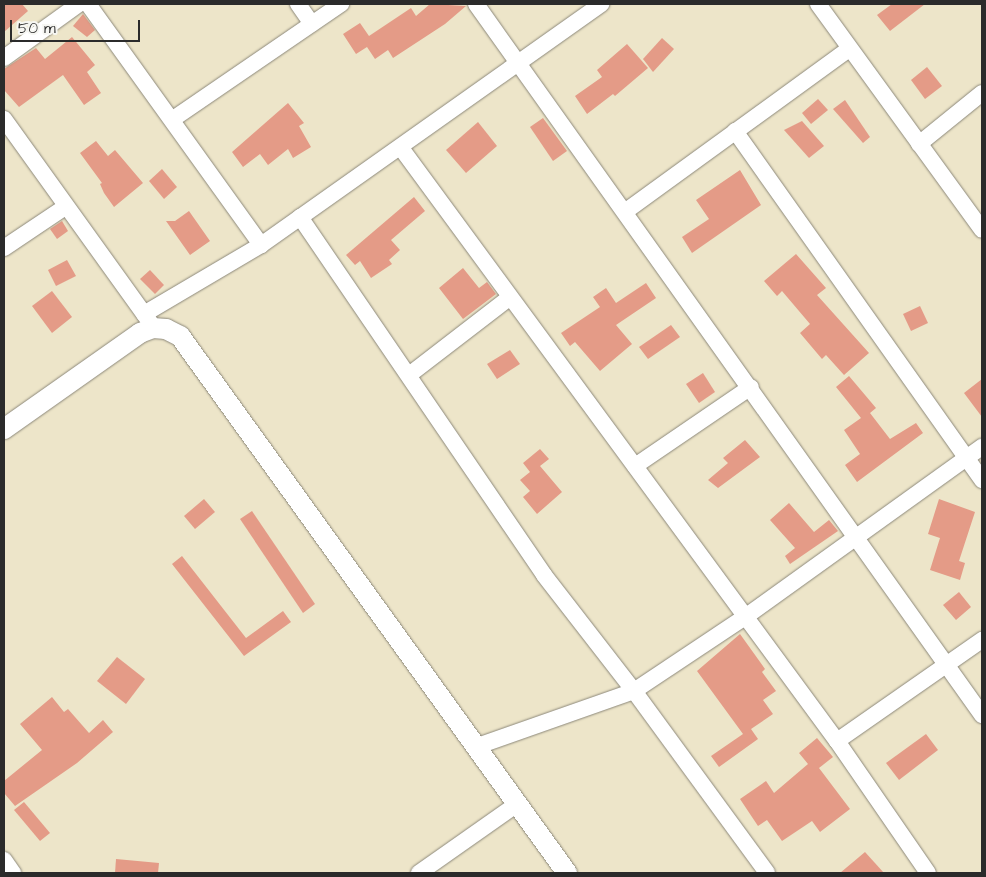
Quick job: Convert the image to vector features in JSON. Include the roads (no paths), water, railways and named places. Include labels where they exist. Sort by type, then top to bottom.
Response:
[{"type":"street","points":[[4,58],[79,4]]},
{"type":"street","points":[[88,4],[173,119],[261,245]]},
{"type":"street","points":[[298,4],[312,24]]},
{"type":"street","points":[[173,119],[341,4]]},
{"type":"street","points":[[476,4],[626,211],[944,664],[982,715]]},
{"type":"street","points":[[4,428],[124,342],[149,321],[401,148],[601,4]]},
{"type":"street","points":[[818,4],[982,230]]},
{"type":"street","points":[[626,211],[849,49]]},
{"type":"street","points":[[919,144],[982,93]]},
{"type":"street","points":[[4,119],[65,207],[149,321],[173,332],[189,346],[567,873]]},
{"type":"street","points":[[735,131],[982,480]]},
{"type":"street","points":[[401,148],[509,298],[837,740],[928,873]]},
{"type":"street","points":[[4,248],[65,207]]},
{"type":"street","points":[[300,217],[544,574],[634,691],[767,873]]},
{"type":"street","points":[[409,375],[509,298]]},
{"type":"street","points":[[635,466],[751,387]]},
{"type":"street","points":[[475,747],[634,691],[745,618],[982,447]]},
{"type":"street","points":[[837,740],[944,664],[982,640]]},
{"type":"street","points":[[418,873],[517,804]]},
{"type":"street","points":[[4,860],[13,873]]}]
